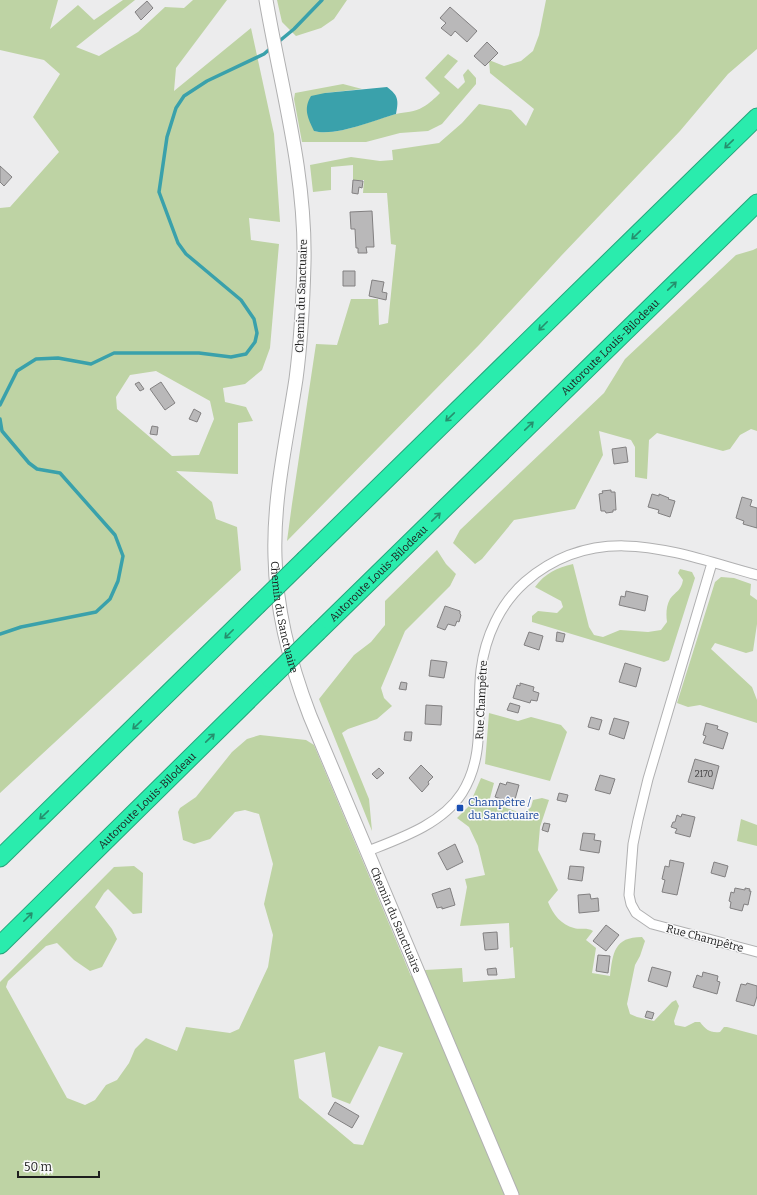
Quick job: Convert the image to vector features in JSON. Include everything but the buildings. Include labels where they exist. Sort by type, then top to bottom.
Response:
[{"type":"highway","points":[[0,858],[757,117]]},
{"type":"highway","name":"Autoroute Louis-Bilodeau","points":[[0,945],[757,203]]},
{"type":"street","name":"Chemin du Sanctuaire","points":[[266,0],[299,169],[303,215],[304,262],[299,359],[276,511],[274,548],[277,596],[284,638],[299,686],[406,946],[512,1195]]},
{"type":"street","name":"Rue Champêtre","points":[[368,851],[435,820],[451,807],[461,794],[472,774],[478,752],[480,683],[484,653],[488,638],[498,617],[511,597],[534,575],[547,566],[590,548],[621,545],[650,548],[712,562],[757,575]]},
{"type":"street","name":"Rue Champêtre","points":[[712,562],[648,779],[633,844],[629,895],[631,904],[636,913],[652,924],[757,952]]},
{"type":"green space","points":[[0,0],[58,0],[50,29],[78,5],[94,20],[123,0],[135,0],[76,47],[99,56],[138,32],[165,7],[184,8],[193,0],[227,0],[176,68],[174,91],[251,28],[274,134],[280,222],[249,218],[251,240],[279,244],[270,348],[262,370],[245,384],[223,388],[225,402],[246,407],[253,421],[238,423],[238,474],[176,471],[212,502],[216,519],[237,527],[241,570],[0,793],[0,208],[10,207],[59,152],[33,117],[60,74],[44,60],[0,50]],"holes":[[[156,371],[210,401],[214,419],[199,455],[172,456],[117,409],[116,397],[130,375]]]},
{"type":"green space","points":[[277,0],[347,0],[334,19],[321,28],[296,36],[282,22]]},
{"type":"green space","points":[[546,0],[757,0],[757,49],[728,74],[680,131],[479,345],[287,541],[316,344],[337,345],[351,299],[378,299],[379,325],[388,323],[396,245],[391,244],[387,193],[363,193],[364,180],[353,180],[353,165],[331,167],[331,190],[313,192],[310,165],[351,157],[380,161],[393,160],[392,150],[439,143],[462,123],[479,104],[511,110],[526,126],[534,109],[490,73],[489,60],[504,66],[521,61],[533,51],[539,35]]},
{"type":"green space","points":[[448,54],[458,61],[444,77],[458,89],[465,82],[463,75],[468,69],[476,78],[476,84],[442,124],[428,131],[400,133],[366,142],[302,142],[294,99],[295,93],[343,84],[362,89],[325,93],[314,131],[333,132],[344,130],[396,114],[420,109],[434,99],[440,93],[425,78]]},
{"type":"green space","points":[[757,248],[757,431],[751,429],[740,435],[730,449],[723,451],[657,433],[649,440],[647,479],[635,477],[635,447],[631,440],[599,431],[603,455],[575,509],[514,520],[482,559],[475,564],[453,543],[460,530],[604,393],[625,359],[736,255]]},
{"type":"green space","points":[[437,550],[446,564],[456,574],[450,586],[405,631],[381,688],[384,698],[392,706],[377,719],[348,729],[342,733],[369,799],[372,831],[319,699],[354,655],[371,642],[385,625],[385,601]]},
{"type":"green space","points":[[573,564],[589,627],[594,635],[603,637],[620,630],[648,632],[661,630],[667,622],[666,616],[670,599],[680,589],[682,584],[683,580],[678,573],[680,569],[692,572],[695,578],[669,660],[664,662],[532,622],[532,616],[538,611],[557,613],[563,607],[561,601],[535,587],[547,575],[562,567]]},
{"type":"green space","points":[[721,577],[734,578],[751,584],[750,595],[757,600],[757,624],[753,651],[746,653],[715,643],[711,649],[752,687],[757,700],[757,723],[700,705],[688,707],[677,703],[715,582]]},
{"type":"green space","points":[[489,713],[518,721],[531,717],[561,725],[567,732],[550,781],[485,764]]},
{"type":"green space","points":[[260,735],[306,740],[314,745],[411,976],[425,970],[462,968],[463,982],[515,978],[513,947],[510,948],[509,923],[460,926],[467,887],[465,879],[485,875],[478,846],[469,827],[457,818],[469,806],[481,778],[494,783],[489,802],[524,814],[531,807],[533,800],[542,798],[549,800],[540,827],[538,850],[558,890],[548,902],[552,911],[561,922],[569,927],[593,931],[586,940],[596,948],[592,973],[610,976],[612,960],[620,943],[633,938],[642,937],[645,941],[635,965],[627,1004],[630,1014],[654,1021],[672,1002],[676,1000],[679,1006],[674,1021],[675,1025],[685,1027],[695,1022],[700,1022],[706,1029],[714,1032],[720,1032],[724,1027],[727,1027],[757,1035],[757,1195],[0,1195],[0,982],[114,867],[134,866],[143,873],[142,913],[133,914],[108,889],[104,893],[95,907],[112,929],[117,939],[102,967],[90,971],[74,960],[57,943],[46,946],[8,981],[6,987],[67,1098],[85,1105],[95,1100],[106,1085],[117,1080],[129,1063],[135,1049],[146,1038],[177,1051],[186,1027],[230,1033],[239,1029],[268,967],[273,935],[264,904],[273,864],[259,814],[245,810],[235,812],[210,839],[194,844],[183,840],[178,812],[180,808],[196,797],[232,752],[247,739]],"holes":[[[379,1046],[403,1053],[363,1145],[354,1144],[299,1098],[294,1060],[325,1052],[332,1097],[350,1104]]]},
{"type":"green space","points":[[741,819],[757,825],[757,846],[737,841]]},
{"type":"water","points":[[387,87],[397,98],[396,114],[344,130],[333,132],[314,131],[307,114],[307,105],[311,96],[325,93]]},
{"type":"waterway","points":[[277,43],[294,29],[322,0]]},
{"type":"waterway","points":[[0,405],[17,371],[36,359],[58,358],[91,364],[114,353],[199,353],[231,357],[246,354],[255,342],[257,333],[254,319],[241,300],[186,254],[178,243],[159,192],[167,137],[176,108],[184,96],[207,81],[264,54],[272,47]]},
{"type":"waterway","points":[[0,419],[2,431],[29,463],[37,469],[60,473],[115,535],[123,556],[118,581],[110,599],[96,612],[21,627],[0,634]]},
{"type":"place","name":"Champêtre / du Sanctuaire","points":[[460,808]]}]
